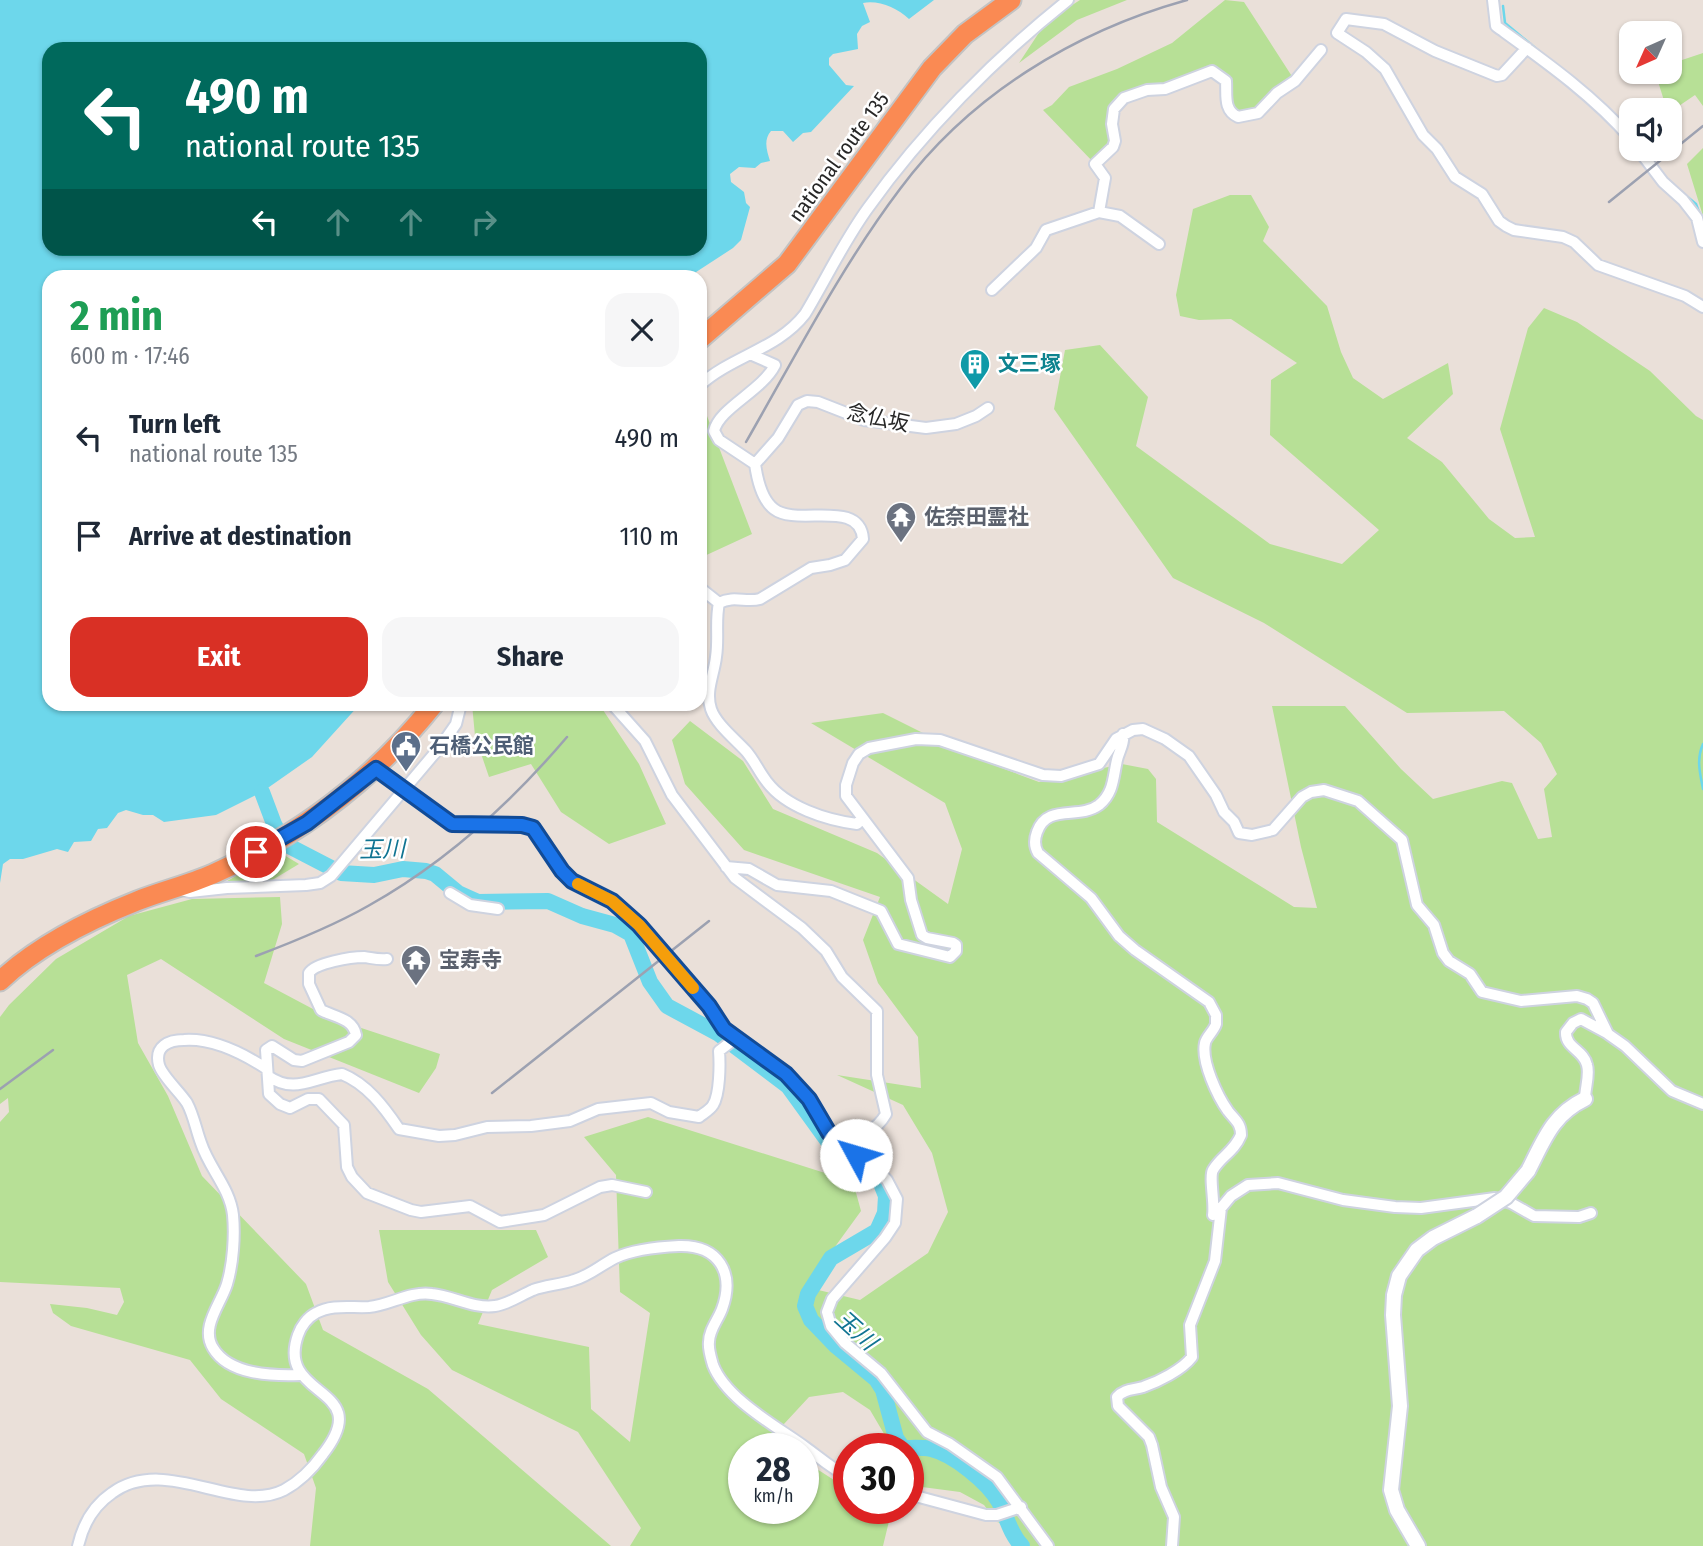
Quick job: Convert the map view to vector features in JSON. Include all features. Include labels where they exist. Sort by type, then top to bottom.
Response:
[{"type":"highway","name":"national route 135","points":[[707,333],[787,264],[932,68],[965,34],[1011,0]]},
{"type":"highway","points":[[0,981],[48,945],[81,927],[130,904],[215,873],[294,831],[372,772],[428,711]]},
{"type":"highway","points":[[0,998],[22,974],[81,927]]},
{"type":"highway","points":[[0,990],[48,945]]},
{"type":"street","points":[[707,380],[720,370],[774,343],[795,326],[805,314],[867,210],[904,162],[1012,47],[1068,0]]},
{"type":"street","points":[[1493,0],[1496,26],[1607,113],[1619,126]]},
{"type":"street","points":[[1527,48],[1502,75],[1497,76],[1435,51],[1384,24],[1346,19],[1337,33],[1378,61],[1423,135],[1437,149],[1455,177],[1482,194],[1506,226],[1514,230],[1563,237],[1574,242],[1598,265],[1685,296],[1703,307]]},
{"type":"street","points":[[1099,212],[1105,178],[1095,164],[1113,147],[1114,109],[1124,98],[1147,90],[1165,89],[1212,71],[1226,81],[1226,97],[1230,110],[1238,117],[1248,116],[1258,113],[1277,93],[1295,81],[1321,50]]},
{"type":"street","points":[[1647,161],[1697,218],[1703,242]]},
{"type":"street","points":[[992,290],[1036,248],[1046,230],[1099,212],[1120,216],[1159,244]]},
{"type":"street","points":[[719,603],[734,598],[754,601],[760,599],[811,568],[845,560],[863,539],[862,531],[856,522],[848,517],[786,514],[775,510],[768,503],[755,464],[719,440],[714,431],[718,420],[769,378],[775,365],[750,354]]},
{"type":"street","name":"念仏坂","points":[[755,464],[778,438],[798,405],[807,401],[818,402],[864,420],[926,428],[956,424],[988,408]]},
{"type":"street","points":[[707,594],[719,603]]},
{"type":"street","points":[[719,603],[716,614],[716,657],[709,692],[713,714],[750,755],[766,782],[782,799],[846,823],[857,824],[862,819]]},
{"type":"street","points":[[176,887],[190,892],[320,883],[341,867],[406,790],[453,730],[459,711]]},
{"type":"street","points":[[618,711],[645,741],[672,795],[726,867],[744,886],[802,928],[825,951],[842,977],[877,1011],[877,1075],[886,1114],[877,1127],[868,1133],[835,1140]]},
{"type":"street","points":[[726,867],[749,869],[777,886],[831,891],[881,911],[894,938],[904,947],[923,949],[946,957],[954,955],[956,948],[953,943],[922,935],[911,900],[908,878],[846,796],[846,785],[853,763],[864,750],[916,739],[940,740],[1043,775],[1062,776],[1099,764],[1116,739],[1123,734],[1143,729],[1154,733],[1189,756],[1239,833],[1252,835],[1273,830],[1302,797],[1311,793],[1324,790],[1358,801],[1402,840],[1417,905],[1434,925],[1443,953],[1449,961],[1470,974],[1482,992],[1521,1001],[1577,996],[1587,999],[1593,1003],[1608,1034]]},
{"type":"street","points":[[1123,734],[1125,739],[1117,760],[1112,789],[1107,797],[1092,809],[1052,814],[1037,832],[1034,845],[1038,853],[1091,898],[1119,936],[1209,1002],[1213,1009],[1216,1024],[1205,1043],[1213,1086],[1238,1121],[1241,1135],[1233,1151],[1212,1171],[1215,1205],[1213,1219],[1218,1225]]},
{"type":"street","points":[[372,772],[406,790],[452,824],[522,825],[533,828],[562,871],[572,881],[612,901],[639,925],[709,1006],[724,1029],[786,1074],[809,1099],[835,1140],[887,1180],[895,1192],[898,1206],[891,1231],[832,1299],[827,1312],[831,1326],[845,1343],[881,1373],[927,1432],[950,1444],[997,1477],[1016,1509],[1048,1546]]},
{"type":"street","points":[[450,893],[470,905],[498,909]]},
{"type":"street","points":[[387,959],[364,957],[313,967],[308,976],[318,1006],[324,1012],[352,1025],[356,1035],[349,1042],[302,1061],[295,1060],[275,1047],[268,1046],[266,1050],[269,1094],[285,1107],[296,1106],[313,1098],[323,1101],[344,1125],[347,1167],[360,1188],[411,1210],[421,1212],[470,1206],[500,1222],[544,1216],[600,1187],[612,1185],[646,1192]]},
{"type":"street","points":[[1418,1546],[1397,1510],[1391,1490],[1399,1405],[1393,1315],[1399,1276],[1417,1250],[1433,1237],[1477,1216],[1506,1197],[1528,1171],[1553,1123],[1563,1112],[1585,1099],[1588,1066],[1586,1059],[1569,1043],[1566,1032],[1573,1023],[1581,1019],[1608,1034],[1625,1046],[1672,1091],[1703,1104]]},
{"type":"street","points":[[78,1546],[90,1515],[102,1500],[117,1489],[132,1483],[166,1479],[253,1496],[269,1496],[294,1485],[332,1444],[339,1425],[333,1402],[300,1375],[256,1372],[225,1363],[211,1345],[209,1337],[212,1317],[227,1286],[233,1215],[222,1183],[201,1144],[187,1104],[159,1066],[159,1056],[168,1041],[205,1040],[257,1062],[281,1084],[291,1086],[342,1074],[371,1093],[399,1129],[439,1136],[487,1127],[531,1126],[570,1121],[598,1109],[650,1103],[669,1112],[699,1117],[712,1107],[715,1101],[720,1067],[719,1051],[736,1038]]},
{"type":"street","points":[[1172,1546],[1174,1517],[1161,1486],[1149,1437],[1116,1401],[1120,1393],[1145,1386],[1179,1368],[1192,1357],[1190,1325],[1215,1261],[1218,1225],[1224,1202],[1248,1185],[1278,1183],[1343,1200],[1384,1206],[1421,1208],[1494,1198],[1511,1203],[1534,1216],[1579,1217],[1591,1213]]},
{"type":"street","points":[[300,1375],[294,1353],[300,1329],[315,1313],[327,1309],[370,1307],[428,1293],[477,1306],[495,1306],[532,1291],[575,1280],[629,1253],[666,1247],[693,1247],[715,1256],[725,1275],[723,1306],[709,1342],[714,1368],[736,1396],[752,1410],[833,1466]]},
{"type":"street","points":[[924,1498],[986,1515],[997,1515],[1016,1509]]},
{"type":"green space","points":[[1080,0],[1127,0],[1077,20],[1019,63],[1046,22]]},
{"type":"green space","points":[[1225,0],[1244,2],[1295,81],[1265,107],[1233,114],[1226,89],[1212,71],[1147,90],[1114,109],[1115,141],[1095,164],[1043,110],[1052,105],[1069,87],[1117,69],[1172,43]]},
{"type":"green space","points":[[1703,53],[1703,106],[1695,95],[1682,104],[1682,98],[1663,98],[1659,84],[1682,84],[1682,60]]},
{"type":"green space","points":[[1703,148],[1703,216],[1687,164]]},
{"type":"green space","points":[[1230,195],[1251,195],[1269,227],[1263,241],[1327,306],[1341,352],[1353,378],[1383,399],[1448,363],[1453,394],[1407,438],[1442,462],[1489,519],[1515,538],[1535,537],[1500,429],[1528,328],[1544,308],[1577,322],[1650,371],[1703,420],[1703,1546],[1030,1546],[1016,1527],[997,1522],[984,1505],[960,1492],[924,1487],[924,1433],[884,1433],[870,1410],[843,1392],[809,1397],[776,1433],[728,1433],[728,1524],[819,1524],[819,1470],[833,1479],[833,1524],[888,1524],[883,1546],[630,1546],[641,1528],[578,1432],[452,1370],[421,1335],[388,1282],[379,1230],[536,1230],[548,1257],[492,1290],[478,1324],[589,1347],[591,1409],[630,1442],[650,1313],[620,1292],[616,1175],[584,1137],[648,1117],[825,1173],[855,1189],[861,1211],[821,1266],[810,1288],[860,1300],[928,1253],[948,1212],[932,1153],[903,1105],[837,1075],[921,1088],[918,1037],[878,983],[863,940],[880,897],[744,850],[685,784],[672,740],[690,721],[743,761],[773,809],[877,853],[948,904],[962,849],[945,803],[811,723],[883,713],[967,755],[1039,782],[1122,764],[1148,769],[1156,779],[1157,822],[1294,907],[1317,908],[1301,847],[1272,706],[1345,706],[1401,769],[1433,799],[1502,781],[1512,783],[1538,839],[1552,837],[1544,789],[1557,774],[1541,743],[1504,711],[1407,713],[1264,623],[1173,578],[1054,409],[1065,350],[1100,345],[1148,397],[1136,446],[1270,544],[1342,564],[1379,530],[1270,435],[1271,380],[1297,363],[1231,319],[1199,320],[1180,316],[1176,295],[1193,209]]},
{"type":"green space","points":[[707,416],[752,534],[707,555]]},
{"type":"green space","points":[[473,711],[604,711],[639,764],[666,824],[609,844],[561,812],[531,764],[489,777],[475,736]]},
{"type":"green space","points":[[279,852],[299,864],[269,882],[220,885]]},
{"type":"green space","points":[[280,897],[282,924],[264,983],[328,1017],[440,1054],[436,1068],[419,1093],[284,1039],[161,959],[127,975],[138,1043],[168,1096],[202,1176],[306,1284],[323,1330],[428,1389],[611,1546],[310,1546],[316,1488],[304,1454],[221,1399],[190,1360],[71,1326],[53,1313],[50,1304],[117,1315],[124,1302],[120,1288],[0,1282],[0,1122],[9,1112],[8,1098],[0,1104],[0,1017],[56,959],[129,916],[192,899]]},
{"type":"water","points":[[0,0],[934,0],[909,19],[888,6],[863,3],[870,22],[862,26],[857,34],[858,49],[833,54],[829,58],[829,65],[846,85],[854,86],[811,132],[803,133],[793,142],[783,131],[771,131],[766,142],[770,161],[755,168],[739,167],[730,174],[731,182],[744,192],[746,203],[750,207],[741,240],[699,270],[42,270],[42,711],[354,711],[312,757],[262,792],[216,815],[164,822],[153,815],[126,810],[118,813],[107,828],[98,829],[91,841],[74,842],[68,852],[57,849],[23,859],[10,859],[3,864],[0,883]]},
{"type":"waterway","points":[[1503,6],[1505,23],[1545,56]]},
{"type":"waterway","points":[[1678,189],[1696,204],[1699,212]]},
{"type":"waterway","points":[[1703,744],[1699,761],[1703,789]]},
{"type":"waterway","name":"玉川","points":[[262,792],[285,844],[341,873],[374,875],[403,869],[426,871],[435,874],[458,893],[478,902],[548,901],[582,916],[615,925],[631,934],[650,982],[667,1006],[719,1034],[788,1086],[835,1151],[880,1181],[886,1196],[885,1213],[877,1231],[831,1258],[808,1294],[805,1306],[811,1320],[835,1345],[876,1379],[883,1390],[896,1438],[903,1448],[931,1449],[969,1470],[994,1494],[1014,1536],[1022,1546]]},
{"type":"railway","points":[[746,442],[858,249],[900,189],[928,155],[992,96],[1028,71],[1105,29],[1187,0]]},
{"type":"railway","points":[[1609,202],[1703,126]]},
{"type":"railway","points":[[256,956],[355,913],[424,871],[499,809],[567,737]]},
{"type":"railway","points":[[492,1093],[709,921]]},
{"type":"railway","points":[[0,1089],[53,1050]]},
{"type":"slow traffic","points":[[578,884],[612,901],[639,925],[693,988]]},
{"type":"place","name":"文三塚","points":[[975,391]]},
{"type":"place","name":"佐奈田霊社","points":[[901,544]]},
{"type":"place","name":"石橋公民館","points":[[406,773]]},
{"type":"place","name":"宝寿寺","points":[[416,987]]},
{"type":"route","points":[[256,852],[307,823],[376,769],[452,824],[522,825],[533,828],[562,871],[572,881],[612,901],[639,925],[709,1006],[724,1029],[786,1074],[809,1099],[835,1140],[856,1155]]}]
